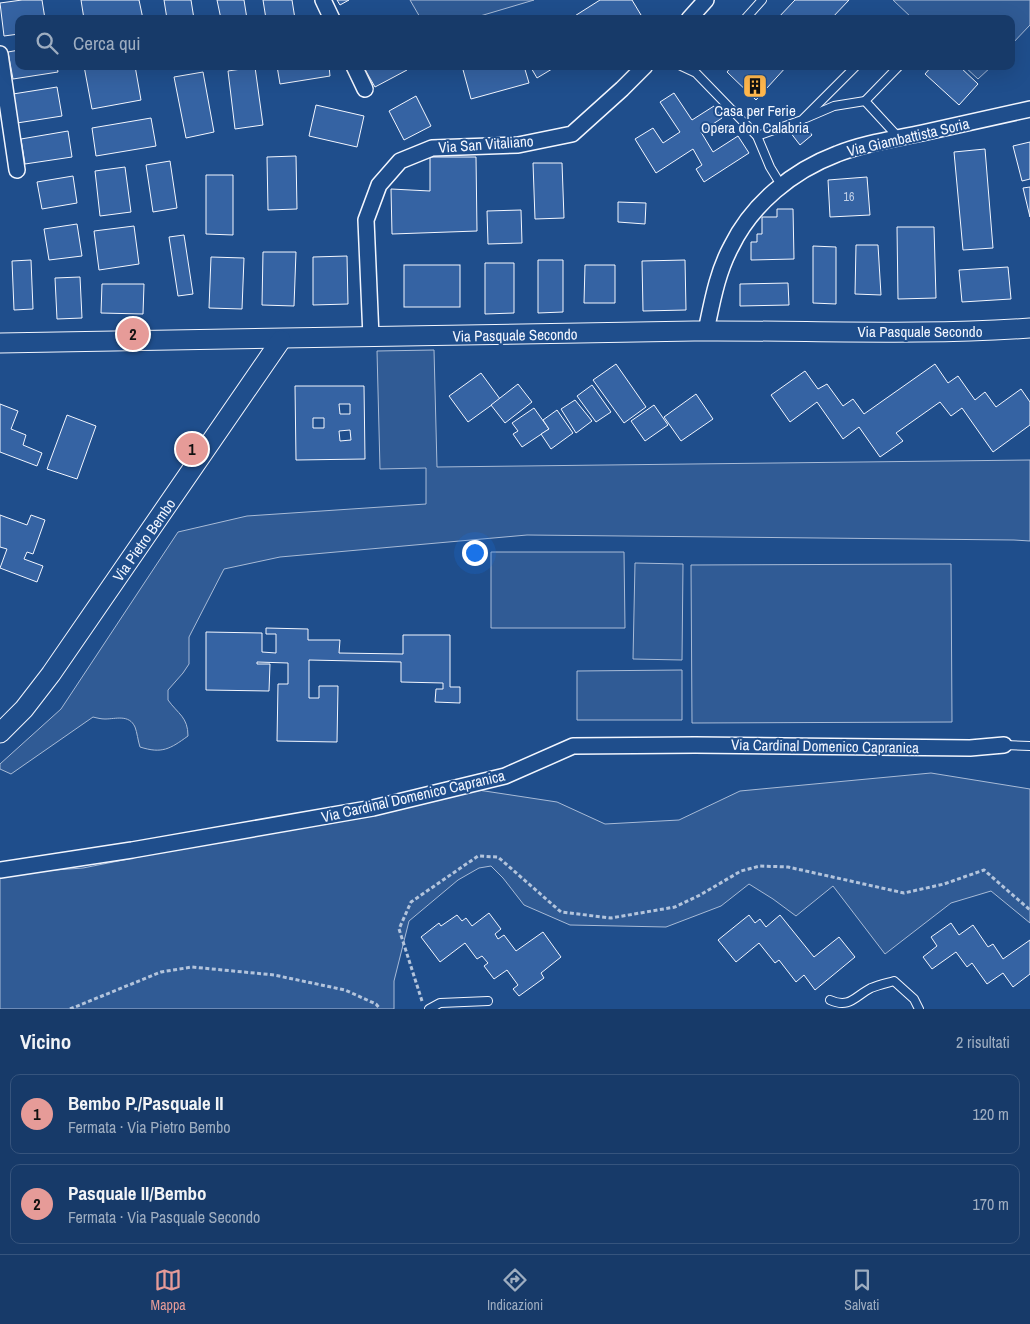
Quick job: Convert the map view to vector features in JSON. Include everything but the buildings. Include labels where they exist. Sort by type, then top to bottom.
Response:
[{"type":"street","points":[[323,0],[330,15]]},
{"type":"street","points":[[693,15],[706,0]]},
{"type":"street","points":[[0,54],[17,170]]},
{"type":"street","points":[[356,70],[365,89]]},
{"type":"street","name":"Via San Vitaliano","points":[[371,337],[366,220],[379,185],[400,161],[432,148],[518,145],[572,134],[641,70]]},
{"type":"street","name":"Via Giambattista Soria","points":[[706,331],[716,287],[731,246],[752,214],[781,185],[809,167],[838,153],[1030,109]]},
{"type":"street","name":"Via Pasquale Secondo","points":[[0,343],[281,340],[706,331],[956,332],[1030,328]]},
{"type":"street","name":"Via Pietro Bembo","points":[[0,733],[24,709],[51,674],[281,340]]},
{"type":"street","name":"Via Cardinal Domenico Capranica","points":[[0,870],[132,850],[373,808],[505,776],[573,746],[695,745],[970,748],[1004,745]]},
{"type":"lane","points":[[749,15],[762,0]]},
{"type":"lane","points":[[690,70],[696,73],[758,136],[770,167],[781,185]]},
{"type":"lane","points":[[802,120],[852,70]]},
{"type":"lane","points":[[758,136],[834,106],[864,101],[895,70]]},
{"type":"lane","points":[[864,101],[900,138]]},
{"type":"lane","points":[[1004,745],[1030,746]]},
{"type":"lane","points":[[830,1000],[839,1004],[852,1002],[870,988],[894,981],[914,999],[919,1009]]},
{"type":"lane","points":[[429,1009],[440,1002],[488,1001]]},
{"type":"path","points":[[424,1009],[399,929],[411,902],[478,856],[498,857],[561,912],[611,918],[675,907],[741,871],[760,866],[788,867],[904,893],[944,884],[984,870],[1030,910]]},
{"type":"path","points":[[70,1009],[161,972],[192,967],[274,975],[345,990],[376,1004],[380,1009]]},
{"type":"shaded area","points":[[410,0],[534,0],[483,15],[419,15]]},
{"type":"shaded area","points":[[893,0],[1030,0],[1030,25],[1015,41],[1015,15],[909,15]]},
{"type":"shaded area","points":[[968,70],[988,70],[978,79]]},
{"type":"shaded area","points":[[434,350],[437,467],[1030,460],[1030,541],[527,535],[280,557],[224,569],[189,637],[189,664],[168,690],[168,700],[182,716],[188,730],[188,736],[165,749],[148,749],[140,747],[135,727],[129,720],[93,717],[11,774],[0,769],[0,764],[61,709],[178,532],[247,516],[426,504],[426,468],[380,469],[377,351]]},
{"type":"shaded area","points":[[491,552],[624,552],[625,628],[491,628]]},
{"type":"shaded area","points":[[635,563],[683,564],[682,660],[633,659]]},
{"type":"shaded area","points":[[951,564],[952,722],[692,723],[691,565]]},
{"type":"shaded area","points":[[682,670],[682,720],[577,720],[577,671]]},
{"type":"shaded area","points":[[931,773],[1030,789],[1030,923],[991,891],[951,903],[885,954],[833,886],[796,916],[749,884],[721,906],[666,927],[570,925],[524,905],[491,866],[479,868],[458,880],[409,921],[394,981],[394,1009],[0,1009],[0,874],[83,868],[478,790],[557,802],[605,824],[679,820],[740,791]]},
{"type":"place","name":"Casa per Ferie Opera don Calabria","points":[[755,86]]},
{"type":"place","name":"Pasquale II/Bembo","points":[[133,334]]},
{"type":"place","name":"Bembo P./Pasquale II","points":[[192,449]]}]
